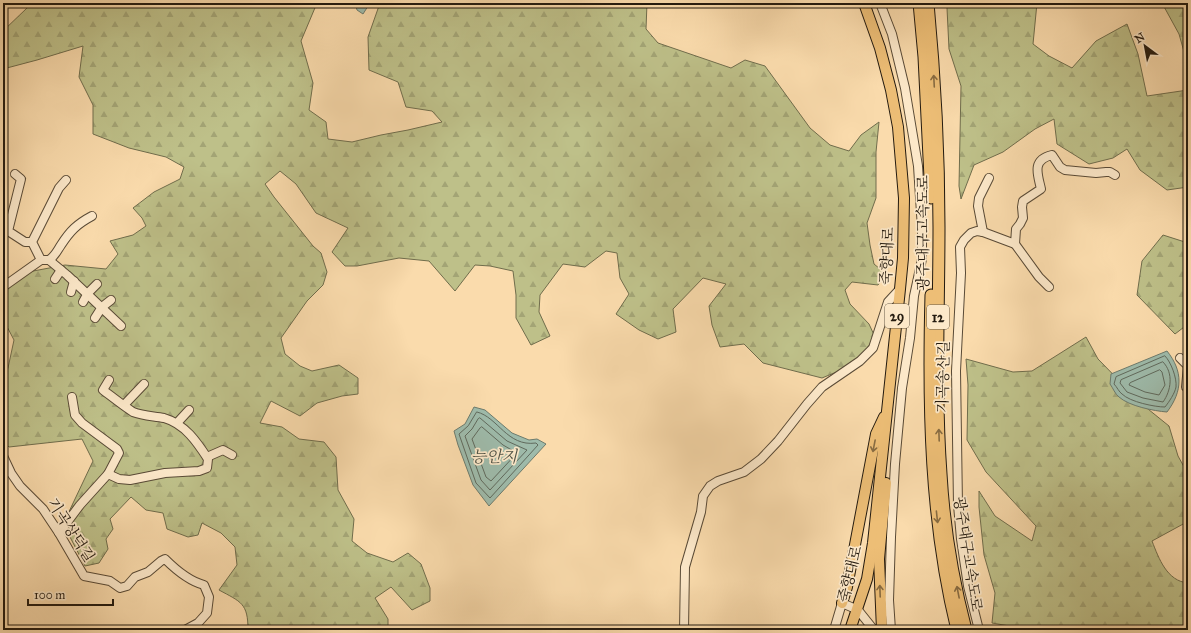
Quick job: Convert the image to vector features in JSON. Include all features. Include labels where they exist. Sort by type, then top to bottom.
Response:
[{"type":"highway","name":"광주대구고속도로","points":[[919,3],[924,57],[932,223],[929,357],[932,473],[937,524],[944,568],[957,630]]},
{"type":"highway","name":"광주대구고속도로","points":[[928,3],[933,57],[939,176],[937,358],[941,474],[946,522],[953,566],[966,630]]},
{"type":"highway","points":[[933,57],[936,3]]},
{"type":"main road","name":"죽향대로","points":[[850,630],[858,610],[867,578],[873,543],[903,258],[904,198],[898,127],[891,90],[880,48],[864,5]]},
{"type":"main road","points":[[842,604],[847,586],[876,434],[888,410]]},
{"type":"main road","points":[[882,458],[886,480],[879,559],[882,630]]},
{"type":"street","points":[[880,3],[892,34],[905,88],[918,166],[922,229],[922,259],[914,296],[910,338],[902,388],[895,464],[889,600],[891,630]]},
{"type":"street","points":[[1015,244],[1016,229],[1023,218],[1023,201],[1041,189],[1037,176],[1037,169],[1040,162],[1047,156],[1052,155],[1060,167],[1065,170],[1096,173],[1110,172],[1115,175]]},
{"type":"street","points":[[15,174],[21,179],[8,231],[25,242],[32,242]]},
{"type":"street","points":[[988,178],[979,198],[978,206],[983,232],[1015,244],[1039,278],[1049,288]]},
{"type":"street","points":[[32,242],[59,188],[66,180]]},
{"type":"street","points":[[3,287],[45,260],[55,256],[70,232],[79,223],[92,216]]},
{"type":"street","name":"기곡송산길","points":[[979,630],[968,586],[961,539],[957,467],[956,371],[961,274],[960,247],[971,233],[977,231],[983,232]]},
{"type":"street","points":[[32,242],[45,260],[61,270],[88,293],[121,326]]},
{"type":"street","points":[[55,279],[61,270]]},
{"type":"street","points":[[71,292],[74,281]]},
{"type":"street","points":[[83,302],[88,293],[97,284]]},
{"type":"street","points":[[684,630],[685,567],[701,512],[703,496],[714,483],[744,472],[761,459],[778,441],[822,387],[860,362],[873,348],[888,302],[900,289]]},
{"type":"street","points":[[95,318],[102,307],[111,300]]},
{"type":"street","points":[[1180,358],[1188,366],[1186,387],[1188,388]]},
{"type":"street","points":[[108,474],[120,479],[130,480],[165,473],[198,471],[207,468],[208,459],[192,436],[177,423],[164,418],[133,412],[103,390],[109,380]]},
{"type":"street","points":[[124,404],[144,384]]},
{"type":"street","points":[[59,533],[108,474],[120,453],[117,449],[82,423],[76,415],[72,397]]},
{"type":"street","points":[[177,423],[189,410]]},
{"type":"street","points":[[207,457],[223,450],[232,455]]},
{"type":"street","name":"기곡상덕길","points":[[3,456],[11,473],[20,486],[43,509],[84,576],[110,581],[120,588],[127,586],[135,577],[148,572],[165,559],[174,568],[196,583],[204,585],[209,597],[207,613],[198,623],[185,630]]},
{"type":"street","points":[[834,630],[842,604],[858,610],[874,630]]},
{"type":"green space","points":[[26,3],[317,3],[301,41],[313,83],[309,110],[326,122],[328,139],[352,142],[442,122],[432,111],[406,107],[398,82],[369,70],[368,37],[380,3],[647,3],[646,29],[658,43],[731,68],[745,60],[765,66],[810,128],[830,145],[849,151],[861,135],[879,122],[876,152],[876,198],[867,223],[874,264],[886,274],[878,285],[852,282],[845,290],[850,304],[869,324],[875,337],[860,358],[839,371],[822,378],[763,363],[744,344],[720,347],[712,325],[709,306],[726,284],[703,278],[673,309],[676,332],[658,339],[639,330],[616,314],[629,294],[620,278],[617,253],[606,251],[585,267],[563,264],[540,295],[539,312],[550,336],[531,345],[516,318],[516,295],[513,271],[490,266],[475,265],[455,291],[429,261],[399,258],[357,266],[345,266],[332,252],[348,228],[316,213],[296,184],[280,171],[265,184],[313,246],[321,253],[327,272],[323,285],[307,301],[281,338],[285,354],[300,366],[312,371],[339,365],[358,378],[358,394],[342,396],[317,403],[300,416],[271,401],[260,423],[282,427],[299,439],[324,442],[336,457],[338,490],[354,519],[352,541],[367,553],[393,562],[408,553],[421,564],[430,588],[430,601],[412,610],[391,587],[375,598],[388,619],[388,630],[248,630],[247,614],[242,604],[219,590],[237,565],[235,547],[221,533],[202,523],[198,535],[188,537],[167,529],[163,513],[146,510],[131,497],[110,519],[113,529],[106,539],[108,549],[99,563],[85,566],[70,537],[66,518],[93,461],[82,439],[9,447],[3,441],[3,377],[8,368],[14,340],[3,319],[3,289],[28,272],[65,265],[106,269],[118,254],[110,241],[133,235],[146,226],[142,218],[133,208],[154,192],[180,179],[184,167],[166,157],[129,148],[93,134],[93,105],[79,77],[83,46],[3,69],[3,31],[27,8]]},
{"type":"green space","points":[[948,3],[1037,3],[1033,44],[1049,56],[1072,68],[1096,41],[1127,24],[1138,54],[1147,96],[1188,90],[1188,187],[1167,190],[1140,170],[1127,149],[1113,158],[1089,164],[1057,144],[1054,119],[1035,129],[1003,152],[974,165],[961,199],[959,186],[961,86],[949,49]]},
{"type":"green space","points":[[1162,3],[1188,3],[1188,66],[1179,34]]},
{"type":"green space","points":[[1163,235],[1188,243],[1188,324],[1175,334],[1137,295],[1142,261]]},
{"type":"green space","points":[[1086,337],[1098,359],[1143,405],[1169,426],[1178,456],[1188,474],[1188,514],[1185,523],[1152,541],[1161,562],[1169,574],[1174,578],[1188,583],[1188,630],[1033,630],[992,623],[995,593],[984,555],[979,507],[979,491],[995,516],[1032,541],[1036,526],[986,472],[967,440],[968,385],[966,359],[1013,372],[1032,371]]},
{"type":"water","points":[[355,3],[370,3],[363,14],[357,10]]},
{"type":"water","points":[[1167,351],[1176,366],[1179,381],[1176,396],[1167,412],[1149,409],[1129,403],[1115,393],[1110,384],[1111,374]]},
{"type":"water","name":"능안지","points":[[474,407],[485,410],[512,433],[529,440],[537,439],[546,444],[489,506],[473,485],[454,431],[465,424]]}]
